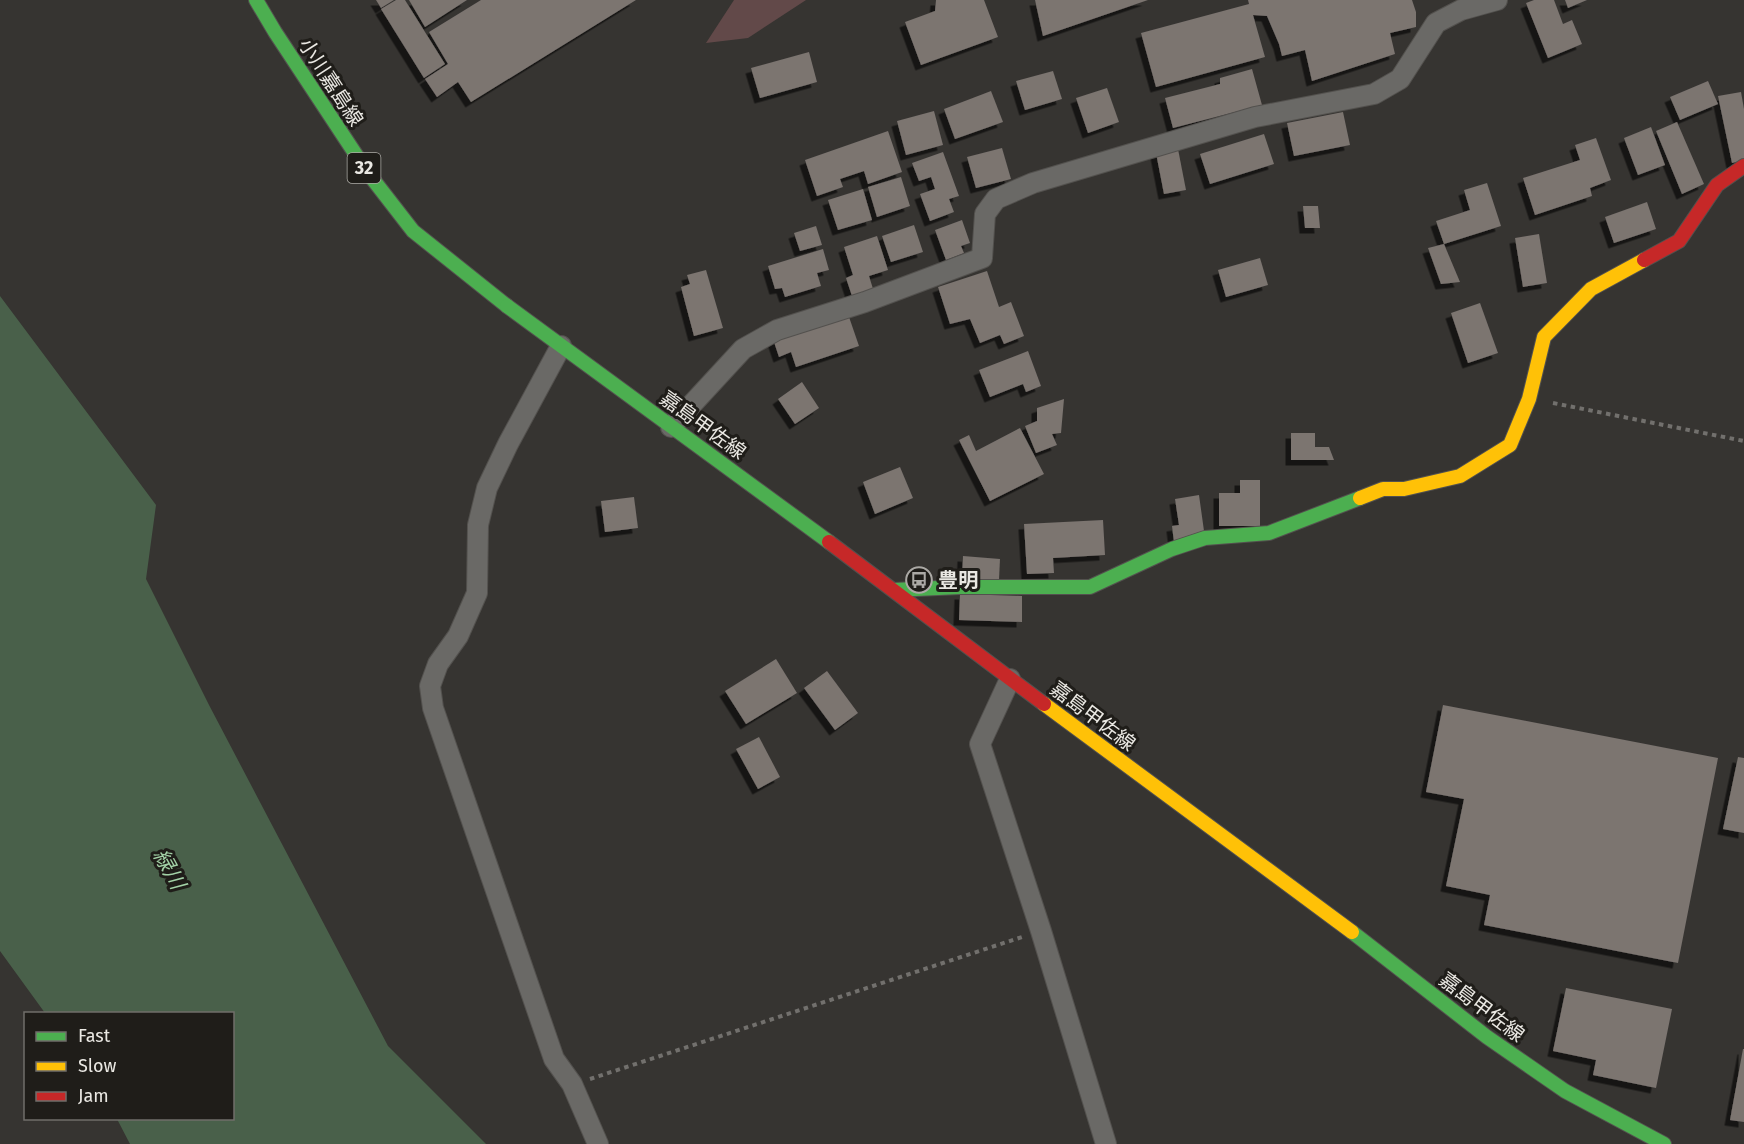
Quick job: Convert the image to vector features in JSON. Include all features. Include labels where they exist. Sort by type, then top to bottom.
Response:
[{"type":"main road","name":"小川嘉島線","points":[[256,0],[368,173],[413,231],[507,306]]},
{"type":"main road","points":[[894,590],[960,587],[1090,587],[1172,549],[1205,538],[1269,533],[1383,489],[1404,489],[1460,476],[1510,445],[1529,399],[1544,337],[1590,289],[1679,241],[1717,185],[1744,165]]},
{"type":"main road","name":"嘉島甲佐線","points":[[507,306],[894,590],[1333,919],[1487,1038],[1564,1091],[1664,1144]]},
{"type":"street","points":[[671,427],[743,349],[760,339],[777,330],[866,302],[982,258],[985,214],[996,199],[1033,183],[1255,117],[1374,94],[1401,79],[1436,22],[1461,10],[1497,0]]},
{"type":"street","points":[[561,346],[487,488],[478,525],[477,593],[458,636],[438,664],[430,686],[433,708],[554,1059],[572,1084],[598,1144]]},
{"type":"street","points":[[1010,679],[980,744],[1041,931],[1106,1144]]},
{"type":"path","points":[[1529,399],[1744,441]]},
{"type":"path","points":[[572,1084],[1041,931]]},
{"type":"shaded area","points":[[734,0],[806,0],[748,38],[706,43]]},
{"type":"water","name":"緑川","points":[[0,296],[156,505],[146,579],[209,705],[388,1046],[486,1144],[130,1144],[118,1120],[234,1120],[234,1012],[44,1012],[0,951]]},
{"type":"building","points":[[376,0],[394,0],[381,8]]},
{"type":"building","points":[[396,0],[405,0],[445,64],[424,78],[381,9]]},
{"type":"building","points":[[409,0],[467,0],[425,27]]},
{"type":"building","points":[[481,0],[636,0],[471,102],[458,82],[437,97],[425,79],[448,64],[429,32]]},
{"type":"building","points":[[936,0],[984,0],[998,37],[921,65],[905,22],[935,11]]},
{"type":"building","points":[[1035,0],[1148,0],[1043,36]]},
{"type":"building","points":[[1248,0],[1412,0],[1416,12],[1416,27],[1390,33],[1395,54],[1312,81],[1305,50],[1282,56],[1267,16],[1253,15],[1265,57],[1156,87],[1141,33],[1249,4]]},
{"type":"building","points":[[1534,0],[1554,0],[1563,24],[1572,20],[1582,44],[1548,58],[1526,3]]},
{"type":"building","points":[[1565,0],[1587,0],[1568,8]]},
{"type":"building","points":[[809,52],[817,82],[760,98],[751,68]]},
{"type":"building","points":[[1252,69],[1262,105],[1173,128],[1165,98],[1220,84],[1220,78]]},
{"type":"building","points":[[1053,71],[1062,99],[1025,110],[1016,81]]},
{"type":"building","points":[[1708,81],[1718,104],[1680,120],[1670,97]]},
{"type":"building","points":[[1107,88],[1119,122],[1088,133],[1076,98]]},
{"type":"building","points":[[991,91],[1003,122],[955,139],[944,109]]},
{"type":"building","points":[[1741,92],[1744,109],[1744,160],[1732,163],[1718,96]]},
{"type":"building","points":[[934,111],[943,145],[906,155],[897,121]]},
{"type":"building","points":[[1343,112],[1350,145],[1294,156],[1287,123]]},
{"type":"building","points":[[1677,122],[1704,184],[1682,194],[1656,131]]},
{"type":"building","points":[[1651,127],[1665,165],[1638,175],[1624,138]]},
{"type":"building","points":[[888,131],[902,172],[868,184],[864,171],[840,179],[843,187],[817,196],[805,160]]},
{"type":"building","points":[[1264,134],[1274,164],[1210,184],[1200,154]]},
{"type":"building","points":[[1596,138],[1611,180],[1590,188],[1592,196],[1535,215],[1523,178],[1580,160],[1575,145]]},
{"type":"building","points":[[1002,148],[1011,179],[976,188],[967,157]]},
{"type":"building","points":[[1178,149],[1186,190],[1164,194],[1156,153]]},
{"type":"building","points":[[943,152],[959,196],[949,199],[954,212],[930,221],[920,194],[935,189],[931,177],[919,181],[912,163]]},
{"type":"building","points":[[901,177],[910,206],[877,217],[868,187]]},
{"type":"building","points":[[1487,183],[1501,226],[1444,244],[1436,221],[1470,210],[1464,190]]},
{"type":"building","points":[[863,189],[872,220],[838,230],[828,200]]},
{"type":"building","points":[[1647,202],[1656,229],[1614,243],[1605,217]]},
{"type":"building","points":[[1303,206],[1318,206],[1320,228],[1305,228]]},
{"type":"building","points":[[962,220],[970,243],[961,246],[964,253],[946,260],[935,230]]},
{"type":"building","points":[[914,225],[923,252],[891,262],[882,236]]},
{"type":"building","points":[[816,226],[822,245],[800,251],[794,233]]},
{"type":"building","points":[[1539,234],[1547,283],[1523,287],[1515,238]]},
{"type":"building","points":[[877,236],[888,270],[869,276],[874,292],[853,299],[846,278],[853,275],[844,247]]},
{"type":"building","points":[[1444,244],[1460,282],[1441,284],[1428,248]]},
{"type":"building","points":[[823,249],[829,270],[817,273],[821,286],[785,297],[782,288],[775,289],[768,266]]},
{"type":"building","points":[[1260,258],[1268,285],[1226,297],[1218,270]]},
{"type":"building","points":[[706,270],[723,328],[694,336],[681,287],[690,284],[687,275]]},
{"type":"building","points":[[987,271],[999,307],[1011,302],[1024,336],[1004,344],[1000,335],[980,343],[970,319],[950,324],[938,287]]},
{"type":"building","points":[[1480,303],[1498,353],[1468,363],[1451,313]]},
{"type":"building","points":[[848,314],[859,346],[796,367],[791,352],[779,357],[773,339]]},
{"type":"building","points":[[1028,351],[1041,386],[1026,392],[1023,384],[990,397],[979,370]]},
{"type":"building","points":[[802,382],[819,408],[795,424],[778,399]]},
{"type":"building","points":[[1064,399],[1061,433],[1052,434],[1057,445],[1036,453],[1025,426],[1037,421],[1037,408]]},
{"type":"building","points":[[1020,428],[1044,474],[990,501],[959,440],[969,435],[976,451]]},
{"type":"building","points":[[1291,433],[1315,433],[1315,447],[1329,447],[1334,460],[1291,460]]},
{"type":"building","points":[[900,467],[913,498],[875,514],[863,482]]},
{"type":"building","points":[[1240,480],[1260,480],[1260,526],[1219,526],[1219,493],[1240,493]]},
{"type":"building","points":[[1199,495],[1205,538],[1174,542],[1172,526],[1179,525],[1175,499]]},
{"type":"building","points":[[634,497],[638,528],[605,532],[601,501]]},
{"type":"building","points":[[1103,520],[1105,555],[1053,558],[1054,573],[1027,574],[1024,524]]},
{"type":"building","points":[[963,556],[1000,559],[999,580],[962,579]]},
{"type":"building","points":[[960,594],[1022,596],[1022,622],[959,620]]},
{"type":"building","points":[[776,659],[797,693],[746,724],[725,691]]},
{"type":"building","points":[[827,671],[858,713],[835,730],[804,688]]},
{"type":"building","points":[[1443,705],[1718,758],[1678,963],[1484,925],[1490,895],[1446,886],[1464,799],[1426,792]]},
{"type":"building","points":[[759,737],[780,777],[758,789],[736,749]]},
{"type":"building","points":[[1738,757],[1744,758],[1744,833],[1723,829]]},
{"type":"building","points":[[1566,988],[1672,1009],[1656,1088],[1593,1075],[1596,1060],[1553,1051]]},
{"type":"building","points":[[1744,1049],[1744,1122],[1730,1120]]},
{"type":"traffic: fast","points":[[256,0],[368,173],[413,231],[507,306]]},
{"type":"traffic: fast","points":[[507,306],[829,542]]},
{"type":"traffic: fast","points":[[894,590],[960,587],[1090,587],[1172,549],[1205,538],[1269,533],[1360,498]]},
{"type":"traffic: fast","points":[[1352,932],[1487,1037],[1565,1091],[1664,1144]]},
{"type":"traffic: slow","points":[[1360,498],[1383,489],[1404,489],[1460,476],[1510,445],[1529,399],[1544,337],[1591,289],[1644,260]]},
{"type":"traffic: slow","points":[[1044,704],[1352,932]]},
{"type":"traffic: jam","points":[[1644,260],[1679,241],[1717,185],[1744,166]]},
{"type":"traffic: jam","points":[[829,542],[1044,704]]},
{"type":"place","name":"豊明","points":[[919,580]]}]
